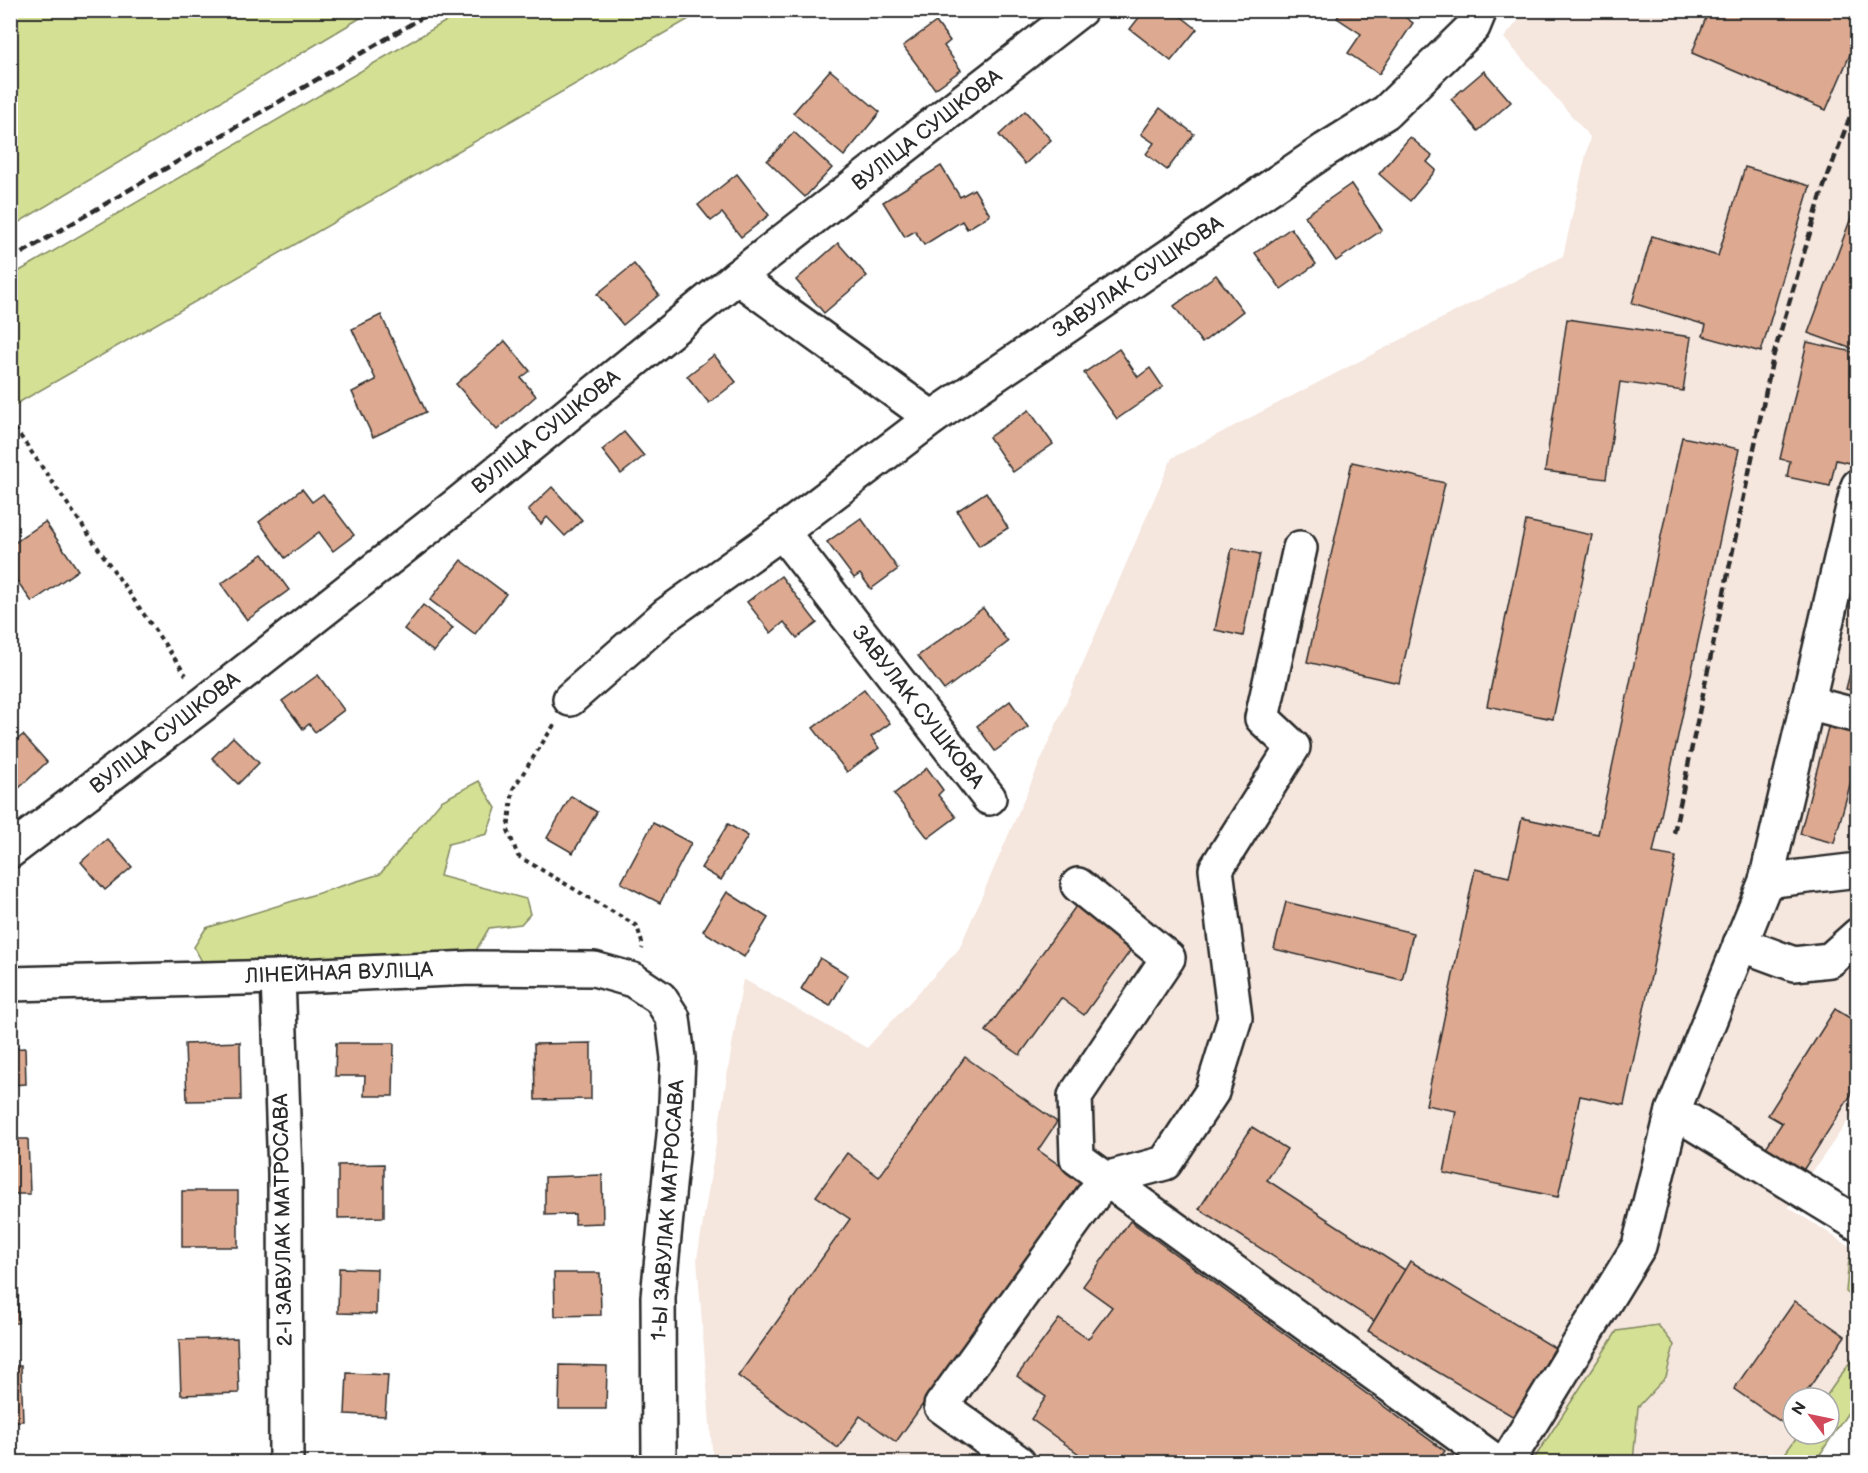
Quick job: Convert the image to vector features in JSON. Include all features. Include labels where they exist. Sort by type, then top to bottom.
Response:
[{"type":"street","name":"ВУЛІЦА СУШКОВА","points":[[10,851],[205,703],[449,511],[736,276],[1080,10]]},
{"type":"street","name":"ЗАВУЛАК СУШКОВА","points":[[570,699],[666,615],[782,532],[932,417],[1325,150],[1386,112],[1473,27],[1480,10]]},
{"type":"street","points":[[736,276],[932,417]]},
{"type":"street","points":[[1507,1462],[1639,1246],[1673,1111],[1766,881],[1857,486]]},
{"type":"street","name":"ЗАВУЛАК СУШКОВА","points":[[782,532],[989,798]]},
{"type":"street","points":[[1018,1462],[941,1406],[1105,1179],[1165,1163],[1212,1092],[1235,1018],[1216,869],[1293,747],[1262,718],[1300,548]]},
{"type":"street","points":[[1808,703],[1857,716]]},
{"type":"street","points":[[1766,881],[1857,870]]},
{"type":"street","points":[[1078,885],[1168,958],[1075,1096],[1077,1158],[1496,1462]]},
{"type":"street","points":[[1740,944],[1794,964],[1830,960],[1857,935]]},
{"type":"street","name":"ЛІНЕЙНАЯ ВУЛІЦА","points":[[10,984],[278,977],[471,968],[594,969],[633,980],[660,998]]},
{"type":"street","name":"2-І ЗАВУЛАК МАТРОСАВА","points":[[278,977],[285,1173],[286,1462]]},
{"type":"street","name":"1-Ы ЗАВУЛАК МАТРОСАВА","points":[[659,1462],[658,1297],[675,1125],[678,1058],[673,1018],[660,998]]},
{"type":"street","points":[[1673,1111],[1857,1224]]},
{"type":"path","points":[[10,421],[205,703]]},
{"type":"path","points":[[570,699],[513,789],[508,830],[518,856],[637,926],[643,946],[633,980]]},
{"type":"shaded area","points":[[1526,11],[1857,11],[1857,1108],[1788,1207],[1857,1251],[1857,1352],[1833,1386],[1781,1386],[1781,1446],[1790,1446],[1779,1462],[713,1462],[697,1259],[743,979],[867,1048],[959,949],[1172,458],[1563,256],[1590,137],[1504,38]]},
{"type":"green space","points":[[11,10],[372,10],[372,11],[11,227]]},
{"type":"green space","points":[[465,10],[703,11],[11,407],[11,276]]},
{"type":"green space","points":[[479,781],[496,808],[487,834],[448,844],[440,876],[526,899],[530,914],[521,924],[489,928],[471,959],[204,965],[194,947],[206,928],[380,874],[441,801]]},
{"type":"green space","points":[[1857,1254],[1857,1300],[1846,1292],[1849,1259]]},
{"type":"green space","points":[[1658,1325],[1674,1345],[1666,1377],[1638,1407],[1633,1462],[1532,1462],[1617,1331]]},
{"type":"green space","points":[[1857,1352],[1857,1399],[1841,1423],[1841,1386],[1833,1386]]},
{"type":"green space","points":[[1790,1446],[1826,1446],[1815,1462],[1779,1462]]},
{"type":"building","points":[[1145,10],[1173,10],[1197,29],[1171,61],[1130,29]]},
{"type":"building","points":[[1342,10],[1395,10],[1413,23],[1379,74],[1348,53],[1361,34],[1337,18]]},
{"type":"building","points":[[1709,10],[1858,10],[1858,36],[1826,110],[1692,53]]},
{"type":"building","points":[[936,22],[950,41],[944,46],[961,70],[935,89],[903,46]]},
{"type":"building","points":[[830,70],[880,112],[844,156],[793,113]]},
{"type":"building","points":[[1484,71],[1511,102],[1478,131],[1451,99]]},
{"type":"building","points":[[1160,108],[1194,134],[1167,170],[1146,154],[1154,143],[1141,134]]},
{"type":"building","points":[[1025,111],[1051,140],[1025,164],[999,135]]},
{"type":"building","points":[[794,132],[832,168],[805,197],[767,161]]},
{"type":"building","points":[[1410,137],[1432,156],[1427,162],[1436,170],[1410,201],[1379,174]]},
{"type":"building","points":[[941,166],[960,197],[974,189],[990,215],[967,229],[962,221],[924,245],[915,231],[905,237],[883,202]]},
{"type":"building","points":[[1745,167],[1810,186],[1761,352],[1703,336],[1706,325],[1632,303],[1652,236],[1718,256]]},
{"type":"building","points":[[737,174],[769,215],[741,237],[722,213],[711,221],[698,205]]},
{"type":"building","points":[[1351,184],[1382,230],[1336,261],[1305,216]]},
{"type":"building","points":[[1858,199],[1858,351],[1808,333]]},
{"type":"building","points":[[1291,228],[1316,264],[1281,289],[1255,253]]},
{"type":"building","points":[[838,243],[867,276],[824,313],[796,280]]},
{"type":"building","points":[[634,264],[659,295],[623,325],[597,294]]},
{"type":"building","points":[[1216,275],[1243,311],[1202,343],[1174,306]]},
{"type":"building","points":[[381,315],[426,412],[373,437],[352,392],[376,380],[352,329]]},
{"type":"building","points":[[1567,319],[1691,337],[1683,391],[1620,382],[1606,479],[1545,471]]},
{"type":"building","points":[[505,341],[530,371],[521,378],[536,396],[497,430],[456,384]]},
{"type":"building","points":[[1807,342],[1858,353],[1858,425],[1849,463],[1836,460],[1830,486],[1787,477],[1790,461],[1780,459]]},
{"type":"building","points":[[1119,349],[1138,377],[1150,368],[1163,387],[1117,419],[1084,373]]},
{"type":"building","points":[[714,355],[736,382],[709,403],[687,376]]},
{"type":"building","points":[[1029,410],[1053,444],[1013,472],[989,437]]},
{"type":"building","points":[[624,432],[644,456],[621,474],[602,450]]},
{"type":"building","points":[[1682,437],[1739,449],[1653,853],[1676,857],[1624,1105],[1580,1096],[1558,1197],[1444,1173],[1456,1111],[1426,1105],[1475,869],[1509,877],[1522,818],[1598,834]]},
{"type":"building","points":[[1352,462],[1445,483],[1399,683],[1307,662]]},
{"type":"building","points":[[552,487],[582,520],[565,536],[547,517],[541,524],[528,510]]},
{"type":"building","points":[[302,489],[312,502],[323,494],[354,535],[333,551],[319,532],[285,558],[259,522]]},
{"type":"building","points":[[986,492],[1008,528],[979,546],[957,511]]},
{"type":"building","points":[[861,518],[898,569],[871,589],[860,574],[854,578],[827,542]]},
{"type":"building","points":[[1526,521],[1592,535],[1553,719],[1487,706]]},
{"type":"building","points":[[45,522],[78,570],[32,602],[10,571],[10,546]]},
{"type":"building","points":[[1232,548],[1260,554],[1243,636],[1215,630]]},
{"type":"building","points":[[263,554],[289,590],[247,620],[221,584]]},
{"type":"building","points":[[461,560],[506,594],[475,634],[430,600]]},
{"type":"building","points":[[781,576],[817,623],[797,638],[784,622],[771,633],[747,602]]},
{"type":"building","points":[[423,605],[453,628],[434,652],[404,629]]},
{"type":"building","points":[[983,608],[1008,642],[944,690],[918,656]]},
{"type":"building","points":[[1858,642],[1858,692],[1846,689]]},
{"type":"building","points":[[318,675],[344,710],[315,732],[309,724],[303,729],[282,701]]},
{"type":"building","points":[[864,689],[890,723],[871,737],[879,748],[847,772],[813,728]]},
{"type":"building","points":[[1010,701],[1028,727],[995,751],[977,726]]},
{"type":"building","points":[[1829,724],[1858,731],[1858,756],[1834,843],[1800,834]]},
{"type":"building","points":[[23,735],[47,762],[18,789],[10,781],[10,745]]},
{"type":"building","points":[[233,737],[259,763],[238,784],[212,758]]},
{"type":"building","points":[[927,768],[943,790],[938,795],[956,817],[928,838],[894,794]]},
{"type":"building","points":[[571,796],[597,812],[573,853],[547,838]]},
{"type":"building","points":[[653,823],[691,843],[660,903],[621,883]]},
{"type":"building","points":[[728,824],[748,836],[721,880],[701,868]]},
{"type":"building","points":[[107,839],[132,867],[105,890],[81,862]]},
{"type":"building","points":[[727,892],[768,918],[744,957],[703,931]]},
{"type":"building","points":[[1286,902],[1413,933],[1402,980],[1274,949]]},
{"type":"building","points":[[1076,906],[1133,947],[1084,1015],[1061,998],[1020,1055],[986,1031]]},
{"type":"building","points":[[820,958],[848,975],[830,1006],[801,989]]},
{"type":"building","points":[[1835,1009],[1858,1023],[1858,1084],[1802,1172],[1765,1149],[1782,1123],[1768,1115]]},
{"type":"building","points":[[240,1042],[241,1100],[187,1101],[185,1044]]},
{"type":"building","points":[[336,1043],[394,1043],[393,1096],[364,1096],[365,1076],[335,1076]]},
{"type":"building","points":[[591,1043],[591,1099],[535,1100],[534,1044]]},
{"type":"building","points":[[25,1048],[26,1084],[10,1085],[10,1049]]},
{"type":"building","points":[[965,1057],[1057,1122],[1038,1150],[1082,1181],[896,1442],[860,1416],[838,1448],[738,1376],[850,1219],[816,1196],[847,1153],[879,1177]]},
{"type":"building","points":[[1252,1127],[1287,1149],[1267,1180],[1405,1270],[1374,1321],[1199,1209]]},
{"type":"building","points":[[10,1139],[28,1139],[30,1194],[10,1194]]},
{"type":"building","points":[[384,1164],[384,1217],[338,1218],[338,1165]]},
{"type":"building","points":[[602,1175],[603,1223],[575,1224],[575,1214],[545,1215],[545,1177]]},
{"type":"building","points":[[182,1191],[238,1191],[238,1247],[182,1247]]},
{"type":"building","points":[[1130,1221],[1445,1451],[1437,1462],[1090,1462],[1031,1419],[1046,1397],[1017,1376],[1059,1319],[1088,1339],[1112,1307],[1083,1286]]},
{"type":"building","points":[[1410,1261],[1555,1348],[1514,1417],[1368,1331]]},
{"type":"building","points":[[339,1268],[377,1269],[376,1314],[338,1313]]},
{"type":"building","points":[[554,1273],[600,1273],[601,1315],[555,1316]]},
{"type":"building","points":[[10,1285],[18,1285],[18,1323],[10,1323]]},
{"type":"building","points":[[1795,1301],[1845,1336],[1810,1386],[1781,1386],[1781,1422],[1734,1389]]},
{"type":"building","points":[[237,1338],[239,1393],[181,1395],[179,1340]]},
{"type":"building","points":[[560,1365],[607,1366],[606,1409],[559,1409]]},
{"type":"building","points":[[10,1366],[21,1366],[23,1421],[10,1422]]},
{"type":"building","points":[[347,1373],[388,1375],[385,1416],[345,1414]]},
{"type":"railway","points":[[10,260],[435,10]]},
{"type":"railway","points":[[1674,833],[1773,357],[1823,189],[1858,95]]}]
